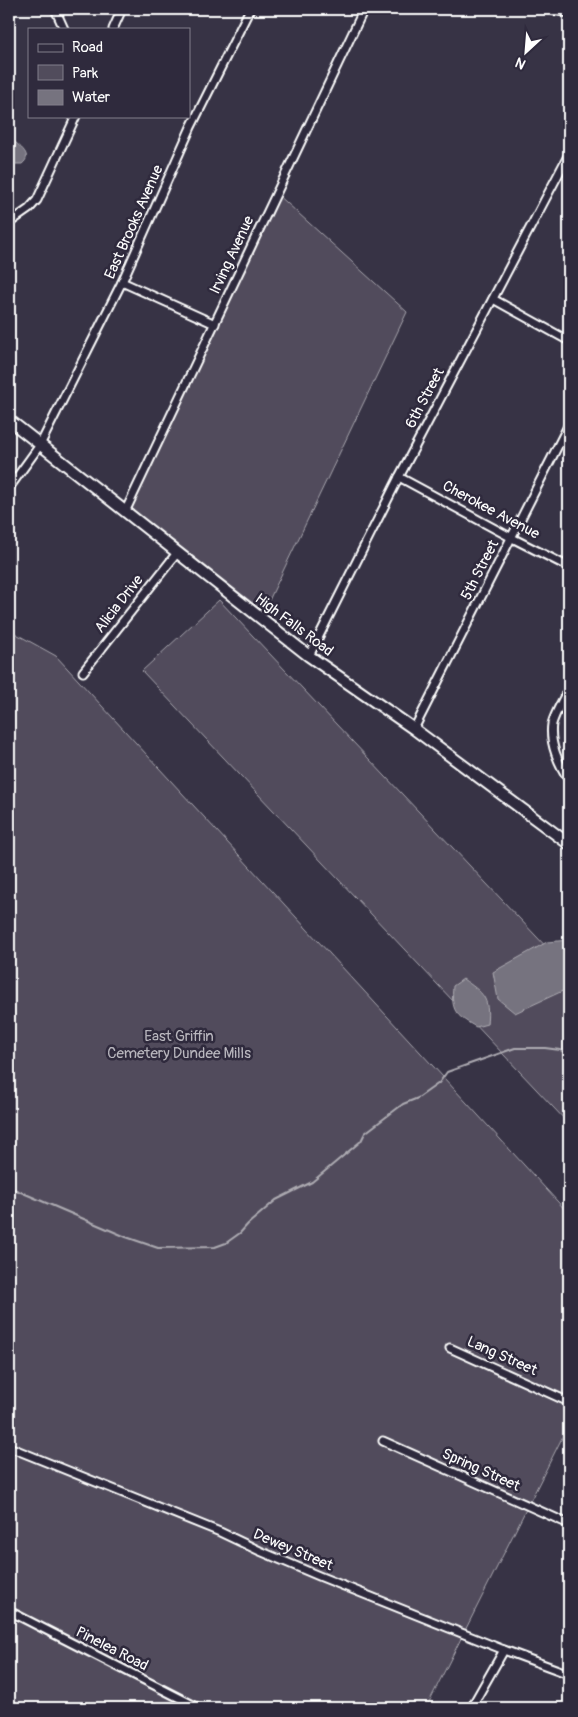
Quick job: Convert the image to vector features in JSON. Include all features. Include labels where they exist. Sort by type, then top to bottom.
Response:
[{"type":"street","points":[[55,9],[64,28]]},
{"type":"street","points":[[113,28],[122,9]]},
{"type":"street","name":"East Brooks Avenue","points":[[9,488],[40,445],[122,282],[192,127],[250,9]]},
{"type":"street","name":"Irving Avenue","points":[[125,512],[364,9]]},
{"type":"street","points":[[549,9],[569,13]]},
{"type":"street","points":[[9,223],[29,209],[37,200],[75,118]]},
{"type":"street","name":"6th Street","points":[[309,656],[399,477],[569,154]]},
{"type":"street","points":[[122,282],[215,324]]},
{"type":"street","points":[[493,299],[569,341]]},
{"type":"street","name":"High Falls Road","points":[[9,420],[309,656],[414,728],[569,844]]},
{"type":"street","name":"5th Street","points":[[414,728],[569,424]]},
{"type":"street","name":"Cherokee Avenue","points":[[399,477],[569,567]]},
{"type":"street","name":"Alicia Drive","points":[[83,672],[177,553]]},
{"type":"street","points":[[569,688],[553,722],[552,735],[560,765],[569,780]]},
{"type":"street","name":"Lang Street","points":[[450,1348],[569,1402]]},
{"type":"street","name":"Spring Street","points":[[382,1441],[569,1524]]},
{"type":"street","name":"Dewey Street","points":[[9,1447],[220,1532],[319,1576],[569,1674]]},
{"type":"street","name":"Pinelea Road","points":[[13,1613],[198,1708]]},
{"type":"street","points":[[471,1708],[504,1650]]},
{"type":"green space","points":[[276,193],[407,312],[262,615],[127,511]]},
{"type":"green space","points":[[219,600],[569,971],[569,1124],[142,671]]},
{"type":"green space","name":"East Griffin Cemetery Dundee Mills","points":[[9,630],[56,656],[569,1214],[569,1424],[426,1708],[9,1708]]},
{"type":"water","points":[[9,136],[25,153],[26,157],[22,164],[9,164]]},
{"type":"water","points":[[569,940],[569,988],[515,1013],[498,999],[493,972],[547,942]]},
{"type":"water","points":[[463,979],[476,988],[484,997],[488,1015],[487,1024],[476,1027],[463,1019],[456,1011],[453,1001],[453,986]]},
{"type":"waterway","points":[[9,1187],[126,1237],[158,1248],[215,1247],[226,1243],[240,1233],[276,1200],[312,1182],[361,1141],[365,1133],[403,1104],[418,1098],[439,1083],[447,1072],[515,1048],[545,1048],[560,1050],[569,1055]]}]
